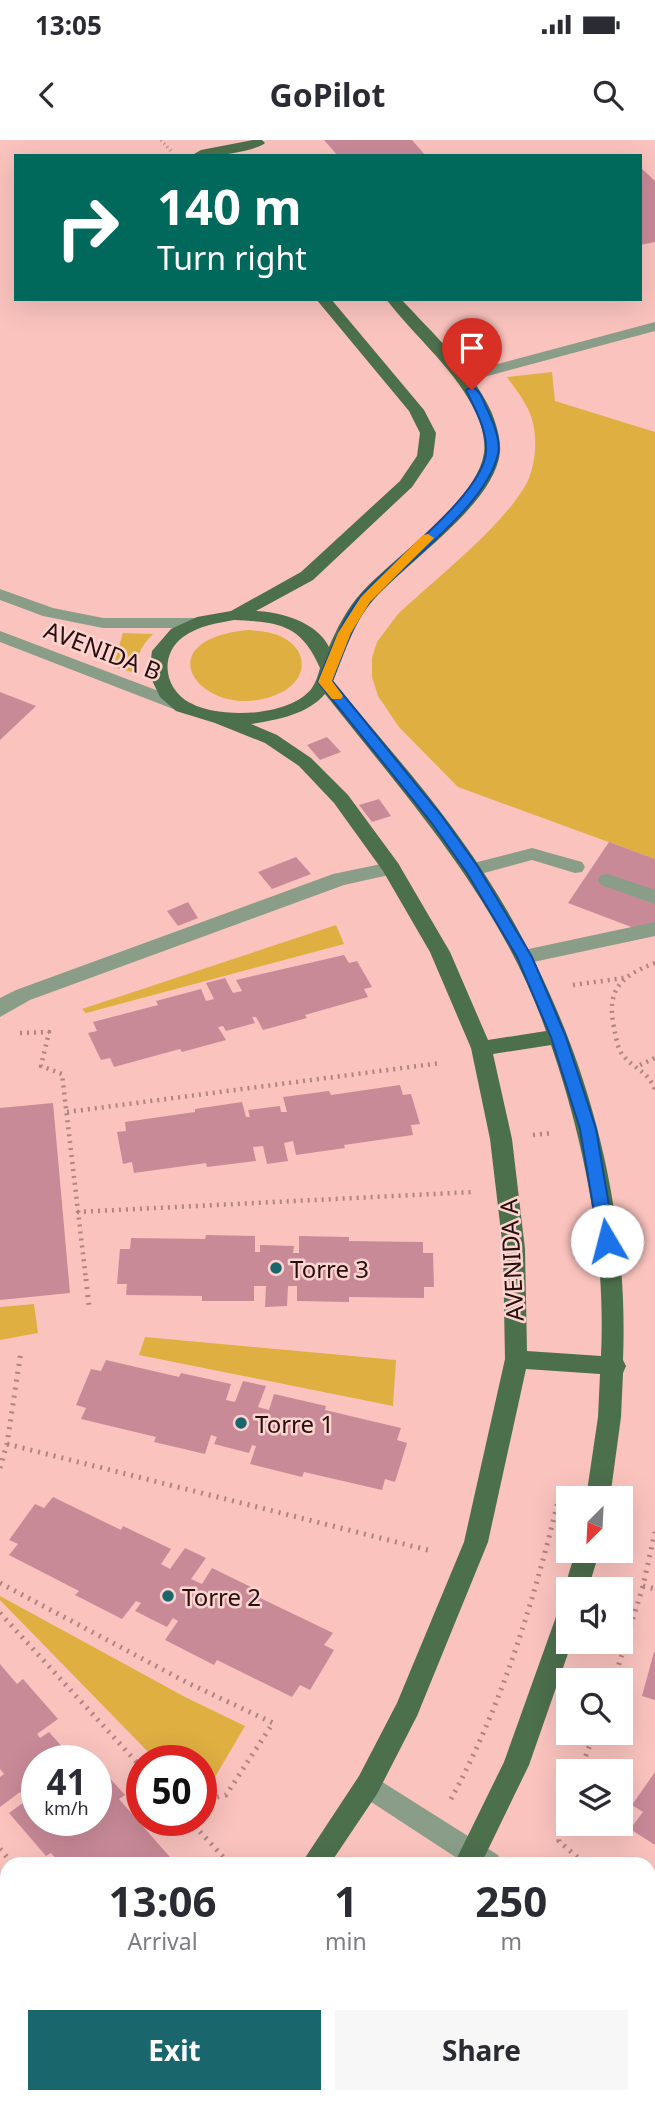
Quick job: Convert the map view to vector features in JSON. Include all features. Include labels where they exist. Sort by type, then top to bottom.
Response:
[{"type":"main road","points":[[189,140],[201,154]]},
{"type":"main road","points":[[206,154],[257,141]]},
{"type":"main road","points":[[325,301],[416,410],[428,433],[425,456],[406,484],[307,576],[236,614],[196,623],[166,645],[159,658],[158,672],[162,686],[188,709],[220,718],[264,718],[303,705],[316,694],[345,633],[365,599],[459,510],[480,484],[493,453],[489,426],[472,390],[395,301]]},
{"type":"main road","points":[[236,614],[276,618],[309,633],[327,655],[327,675],[424,801],[473,870],[524,957],[558,1037],[588,1129],[613,1284],[615,1366],[608,1449],[600,1486]]},
{"type":"main road","name":"AVENIDA A","points":[[220,718],[271,739],[305,762],[341,799],[391,868],[440,951],[481,1048],[501,1139],[514,1249],[516,1359],[476,1542],[408,1708],[368,1785],[319,1857]]},
{"type":"main road","points":[[481,1048],[558,1037]]},
{"type":"main road","points":[[516,1359],[615,1366]]},
{"type":"main road","points":[[477,1857],[516,1765],[556,1651]]},
{"type":"street","points":[[461,378],[655,326]]},
{"type":"street","name":"AVENIDA B","points":[[0,594],[49,611],[103,623],[196,623]]},
{"type":"street","name":"AVENIDA B","points":[[0,636],[188,709]]},
{"type":"street","points":[[473,870],[532,854],[575,867]]},
{"type":"street","points":[[0,1010],[23,995],[315,888],[340,879],[391,868]]},
{"type":"street","points":[[608,880],[655,897]]},
{"type":"street","points":[[524,957],[655,929]]},
{"type":"street","points":[[368,1785],[472,1857]]},
{"type":"path","points":[[573,985],[624,978],[655,964]]},
{"type":"path","points":[[624,978],[614,991],[610,1010],[620,1050],[627,1059],[640,1065],[649,1074],[655,1088]]},
{"type":"path","points":[[12,1033],[49,1032],[41,1066],[62,1074],[89,1307]]},
{"type":"path","points":[[640,1065],[655,1058]]},
{"type":"path","points":[[67,1112],[441,1063]]},
{"type":"path","points":[[524,1136],[557,1132]]},
{"type":"path","points":[[78,1212],[474,1192]]},
{"type":"path","points":[[0,1468],[7,1444],[21,1351]]},
{"type":"path","points":[[7,1444],[432,1551]]},
{"type":"path","points":[[618,1668],[643,1586],[655,1532]]},
{"type":"path","points":[[0,1583],[188,1684],[273,1723],[226,1795],[217,1797]]},
{"type":"path","points":[[643,1586],[655,1589]]},
{"type":"path","points":[[0,1614],[126,1751]]},
{"type":"path","points":[[204,1836],[223,1857]]},
{"type":"path","points":[[560,1836],[559,1841],[577,1857]]},
{"type":"shaded area","points":[[552,372],[555,401],[655,432],[655,859],[458,787],[399,727],[378,696],[372,677],[372,658],[377,642],[398,614],[489,530],[520,494],[529,478],[535,452],[534,425],[526,405],[507,377]]},
{"type":"shaded area","points":[[247,630],[275,634],[292,644],[298,651],[302,665],[296,680],[282,692],[255,700],[231,700],[210,692],[196,679],[190,665],[196,650],[214,638]]},
{"type":"shaded area","points":[[123,633],[153,634],[140,652],[139,674],[113,667]]},
{"type":"shaded area","points":[[336,925],[344,944],[86,1013],[82,1009]]},
{"type":"shaded area","points":[[34,1304],[38,1333],[0,1340],[0,1307]]},
{"type":"shaded area","points":[[145,1337],[396,1360],[393,1406],[139,1355]]},
{"type":"shaded area","points":[[0,1596],[185,1697],[245,1726],[217,1774],[217,1745],[141,1745],[0,1600]]},
{"type":"building","points":[[324,140],[412,140],[424,154],[336,154]]},
{"type":"building","points":[[642,169],[655,181],[655,242],[642,245]]},
{"type":"building","points":[[0,692],[36,706],[0,740]]},
{"type":"building","points":[[327,737],[341,752],[320,760],[307,745]]},
{"type":"building","points":[[379,799],[391,816],[372,822],[359,805]]},
{"type":"building","points":[[609,842],[655,859],[655,936],[568,903]]},
{"type":"building","points":[[296,857],[311,874],[272,889],[258,872]]},
{"type":"building","points":[[188,902],[198,918],[178,926],[167,911]]},
{"type":"building","points":[[344,955],[349,963],[357,961],[372,987],[364,989],[368,997],[305,1015],[307,1018],[263,1030],[256,1017],[252,1017],[255,1023],[226,1031],[223,1026],[218,1027],[226,1040],[114,1067],[110,1058],[101,1060],[88,1033],[97,1031],[93,1022],[158,1005],[156,1001],[201,989],[206,1001],[214,999],[206,983],[225,978],[233,993],[242,991],[236,980]]},
{"type":"building","points":[[400,1085],[403,1095],[411,1094],[420,1124],[411,1125],[413,1135],[296,1155],[293,1141],[284,1143],[288,1161],[267,1164],[263,1146],[253,1147],[256,1161],[207,1167],[206,1163],[134,1173],[132,1162],[123,1164],[117,1132],[126,1131],[125,1122],[242,1102],[246,1117],[250,1117],[248,1110],[280,1106],[281,1112],[287,1112],[283,1097],[329,1091],[331,1095]]},
{"type":"building","points":[[53,1103],[70,1293],[0,1300],[0,1108]]},
{"type":"building","name":"Torre 3","points":[[206,1235],[255,1236],[255,1252],[260,1252],[260,1245],[294,1246],[293,1253],[299,1253],[299,1236],[349,1237],[349,1241],[423,1242],[423,1253],[433,1253],[434,1287],[424,1287],[424,1298],[349,1297],[349,1302],[297,1301],[297,1286],[288,1286],[287,1306],[265,1307],[266,1286],[254,1286],[254,1301],[202,1301],[202,1296],[126,1295],[127,1284],[117,1284],[120,1249],[130,1249],[131,1238],[205,1239]]},
{"type":"building","name":"Torre 1","points":[[106,1360],[179,1377],[181,1373],[231,1384],[226,1400],[235,1402],[243,1381],[266,1386],[258,1407],[269,1410],[274,1394],[326,1406],[325,1410],[401,1428],[397,1440],[407,1443],[395,1482],[385,1479],[382,1490],[304,1472],[302,1477],[250,1464],[256,1446],[252,1445],[249,1453],[214,1444],[217,1437],[211,1435],[205,1454],[154,1442],[156,1437],[81,1419],[86,1408],[76,1405],[91,1369],[101,1371]]},
{"type":"building","name":"Torre 2","points":[[53,1497],[121,1530],[123,1526],[171,1549],[161,1564],[170,1569],[185,1548],[206,1558],[191,1579],[202,1584],[212,1568],[261,1592],[258,1597],[333,1633],[324,1645],[334,1650],[310,1690],[300,1685],[292,1697],[217,1660],[214,1665],[165,1640],[178,1621],[173,1618],[167,1627],[135,1611],[141,1603],[136,1601],[122,1619],[75,1595],[79,1591],[9,1555],[18,1544],[9,1540],[35,1504],[44,1508]]},
{"type":"building","points":[[655,1652],[655,1700],[642,1696]]},
{"type":"building","points":[[0,1664],[17,1684],[23,1679],[58,1719],[37,1734],[40,1738],[49,1732],[61,1745],[21,1745],[21,1793],[0,1807],[0,1777],[4,1774],[0,1769]]},
{"type":"building","points":[[655,1772],[655,1845],[633,1831],[633,1825],[643,1812],[633,1804]]},
{"type":"building","points":[[112,1781],[125,1795],[119,1799],[126,1807],[126,1836],[151,1836],[170,1857],[54,1857],[51,1853],[46,1856],[29,1836],[112,1836]]},
{"type":"building","points":[[21,1804],[21,1827],[9,1813]]},
{"type":"slow traffic","points":[[337,696],[325,682],[345,633],[365,599],[428,538]]},
{"type":"place","name":"Torre 3","points":[[276,1268]]},
{"type":"place","name":"Torre 1","points":[[241,1423]]},
{"type":"place","name":"Torre 2","points":[[168,1596]]},
{"type":"route","points":[[472,390],[489,426],[493,453],[480,484],[459,510],[365,599],[345,633],[325,682],[424,801],[473,870],[524,957],[558,1037],[588,1129],[607,1241]]}]
